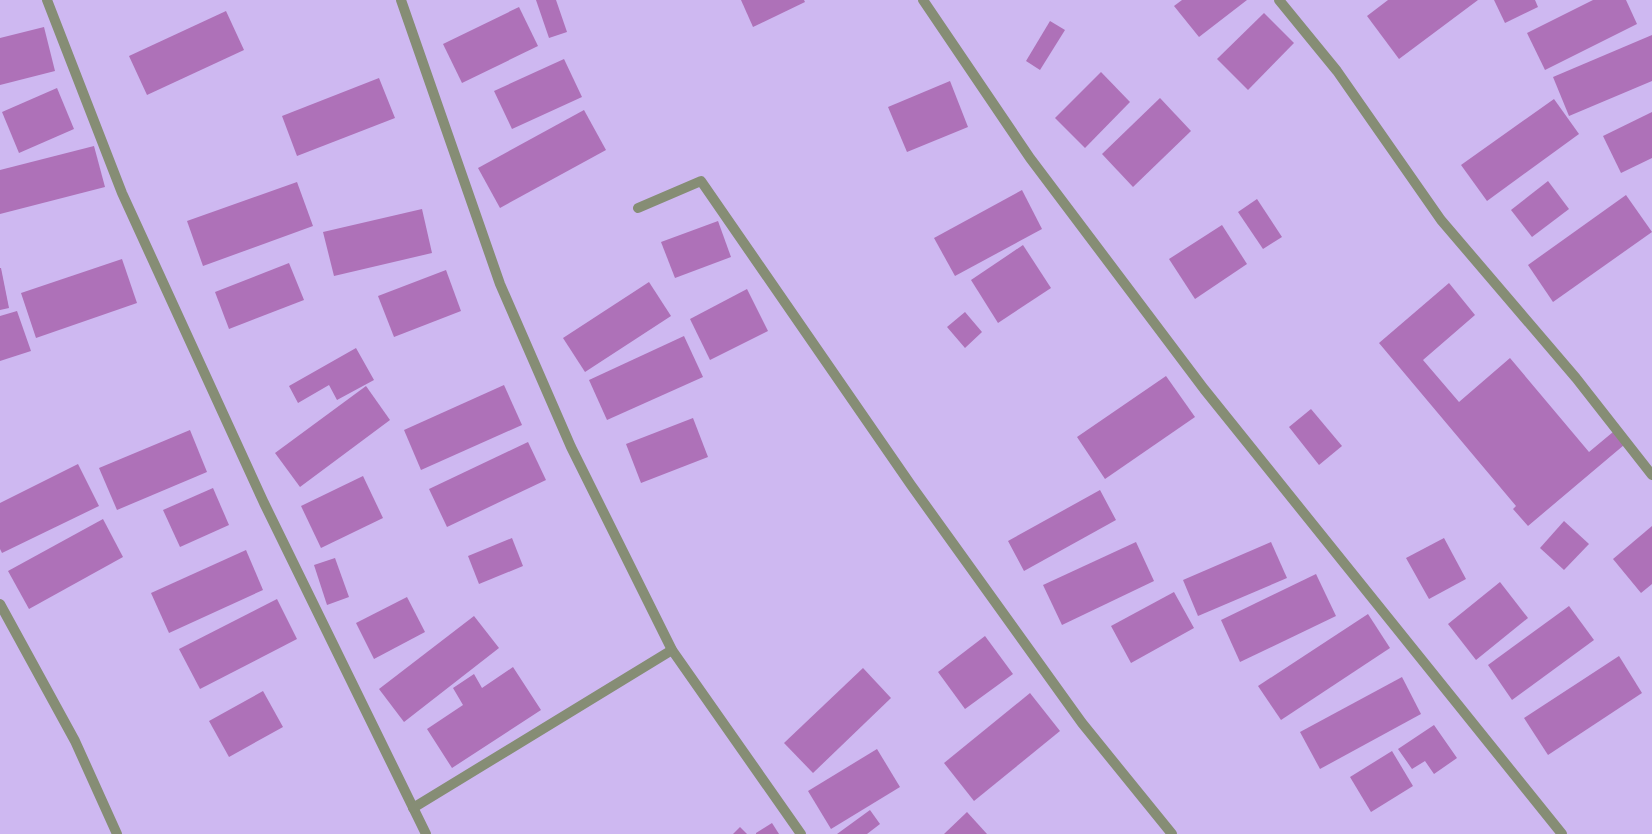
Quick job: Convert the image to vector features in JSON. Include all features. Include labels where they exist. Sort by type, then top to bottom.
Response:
[{"type":"street","points":[[47,0],[122,193],[264,503],[424,833]]},
{"type":"street","points":[[401,0],[500,284],[571,447],[672,650],[801,834]]},
{"type":"street","points":[[923,0],[1030,158],[1204,389],[1562,834]]},
{"type":"street","points":[[1279,0],[1337,70],[1441,220],[1576,378],[1652,475]]},
{"type":"street","points":[[638,208],[701,181],[911,485],[1082,723],[1172,834]]},
{"type":"street","points":[[0,604],[76,741],[117,834]]},
{"type":"street","points":[[413,808],[672,650]]},
{"type":"building","points":[[536,0],[556,0],[567,32],[549,38]]},
{"type":"building","points":[[741,0],[804,0],[805,2],[753,27]]},
{"type":"building","points":[[1182,0],[1247,0],[1199,37],[1174,6]]},
{"type":"building","points":[[1388,0],[1478,0],[1399,59],[1367,16]]},
{"type":"building","points":[[1494,0],[1535,0],[1538,7],[1505,23]]},
{"type":"building","points":[[1593,0],[1626,0],[1637,24],[1545,70],[1527,33]]},
{"type":"building","points":[[519,7],[538,46],[462,83],[443,44]]},
{"type":"building","points":[[226,11],[244,50],[147,95],[129,56]]},
{"type":"building","points":[[1264,13],[1294,43],[1248,90],[1217,59]]},
{"type":"building","points":[[1050,21],[1065,30],[1040,70],[1026,61]]},
{"type":"building","points":[[44,27],[55,71],[0,85],[0,38]]},
{"type":"building","points":[[1652,35],[1652,81],[1569,116],[1553,77]]},
{"type":"building","points":[[564,59],[582,97],[512,129],[494,91]]},
{"type":"building","points":[[1101,72],[1130,102],[1085,148],[1055,118]]},
{"type":"building","points":[[379,78],[395,118],[297,156],[282,116]]},
{"type":"building","points":[[950,81],[968,127],[907,152],[888,107]]},
{"type":"building","points":[[57,88],[74,129],[19,153],[2,112]]},
{"type":"building","points":[[1160,98],[1191,131],[1133,187],[1102,154]]},
{"type":"building","points":[[1554,99],[1579,134],[1487,201],[1461,165]]},
{"type":"building","points":[[584,110],[606,150],[500,208],[478,168]]},
{"type":"building","points":[[1652,112],[1652,158],[1621,173],[1603,136]]},
{"type":"building","points":[[94,146],[105,187],[0,214],[0,170]]},
{"type":"building","points":[[1548,181],[1569,209],[1532,237],[1511,210]]},
{"type":"building","points":[[297,182],[313,226],[203,266],[187,221]]},
{"type":"building","points":[[1022,190],[1042,229],[955,276],[934,238]]},
{"type":"building","points":[[1626,195],[1652,232],[1553,302],[1528,265]]},
{"type":"building","points":[[1257,199],[1282,237],[1263,249],[1238,212]]},
{"type":"building","points":[[422,209],[432,253],[334,276],[323,232]]},
{"type":"building","points":[[718,221],[731,257],[675,278],[661,242]]},
{"type":"building","points":[[1222,225],[1247,264],[1195,299],[1169,259]]},
{"type":"building","points":[[1023,245],[1051,288],[998,323],[971,280]]},
{"type":"building","points":[[122,259],[137,303],[36,338],[21,293]]},
{"type":"building","points":[[289,263],[304,300],[229,329],[215,292]]},
{"type":"building","points":[[0,268],[9,308],[0,310]]},
{"type":"building","points":[[446,270],[461,311],[394,337],[378,296]]},
{"type":"building","points":[[649,282],[671,316],[585,372],[563,338]]},
{"type":"building","points":[[1449,283],[1475,315],[1423,360],[1459,402],[1510,358],[1589,452],[1613,432],[1624,445],[1528,526],[1513,509],[1516,506],[1379,343]]},
{"type":"building","points":[[747,289],[768,331],[710,360],[690,319]]},
{"type":"building","points":[[17,311],[31,351],[0,361],[0,316]]},
{"type":"building","points":[[965,312],[982,332],[965,348],[947,327]]},
{"type":"building","points":[[684,336],[703,377],[607,420],[589,380]]},
{"type":"building","points":[[356,348],[374,380],[337,400],[329,385],[298,403],[289,386]]},
{"type":"building","points":[[1166,376],[1195,417],[1105,479],[1077,437]]},
{"type":"building","points":[[504,385],[522,425],[421,470],[404,430]]},
{"type":"building","points":[[366,386],[390,420],[300,487],[275,453]]},
{"type":"building","points":[[1311,409],[1342,446],[1319,465],[1289,427]]},
{"type":"building","points":[[693,418],[708,457],[641,483],[626,444]]},
{"type":"building","points":[[190,430],[207,472],[117,510],[99,468]]},
{"type":"building","points":[[528,442],[546,480],[447,527],[429,489]]},
{"type":"building","points":[[78,464],[99,506],[2,553],[0,549],[0,503]]},
{"type":"building","points":[[363,476],[383,518],[321,548],[301,506]]},
{"type":"building","points":[[213,488],[229,525],[180,547],[163,510]]},
{"type":"building","points":[[1100,490],[1116,520],[1024,571],[1008,541]]},
{"type":"building","points":[[103,519],[123,557],[29,609],[8,571]]},
{"type":"building","points":[[1564,521],[1589,544],[1564,570],[1540,548]]},
{"type":"building","points":[[1652,526],[1652,584],[1641,593],[1613,559]]},
{"type":"building","points":[[512,538],[523,566],[479,584],[468,556]]},
{"type":"building","points":[[1444,538],[1466,579],[1429,599],[1406,558]]},
{"type":"building","points":[[1136,542],[1154,581],[1062,625],[1043,585]]},
{"type":"building","points":[[1271,542],[1287,578],[1198,616],[1183,580]]},
{"type":"building","points":[[246,550],[263,590],[169,633],[151,593]]},
{"type":"building","points":[[335,558],[349,597],[327,605],[314,565]]},
{"type":"building","points":[[1316,574],[1336,616],[1240,662],[1221,620]]},
{"type":"building","points":[[1500,582],[1528,618],[1476,660],[1448,624]]},
{"type":"building","points":[[1174,592],[1194,628],[1131,663],[1111,626]]},
{"type":"building","points":[[407,597],[425,632],[374,659],[356,623]]},
{"type":"building","points":[[277,599],[297,639],[200,689],[179,649]]},
{"type":"building","points":[[1569,606],[1594,640],[1512,700],[1488,665]]},
{"type":"building","points":[[1368,614],[1390,648],[1281,720],[1258,686]]},
{"type":"building","points":[[474,616],[499,648],[404,722],[379,689]]},
{"type":"building","points":[[985,636],[1013,674],[965,709],[938,672]]},
{"type":"building","points":[[1619,656],[1642,693],[1548,755],[1524,718]]},
{"type":"building","points":[[513,667],[541,710],[452,768],[427,729],[463,705],[453,688],[474,674],[482,688]]},
{"type":"building","points":[[863,668],[891,698],[813,773],[784,743]]},
{"type":"building","points":[[1402,677],[1421,714],[1320,769],[1300,732]]},
{"type":"building","points":[[263,691],[283,727],[229,757],[209,721]]},
{"type":"building","points":[[1030,693],[1060,731],[974,801],[944,763]]},
{"type":"building","points":[[1434,725],[1457,758],[1434,774],[1425,761],[1412,769],[1398,749]]},
{"type":"building","points":[[877,749],[900,787],[831,829],[808,791]]},
{"type":"building","points":[[1392,751],[1413,786],[1371,812],[1350,777]]},
{"type":"building","points":[[870,810],[880,824],[867,834],[837,834]]},
{"type":"building","points":[[967,812],[987,834],[944,834]]},
{"type":"building","points":[[772,823],[779,834],[756,834],[756,833]]},
{"type":"building","points":[[740,827],[747,834],[733,834]]}]
